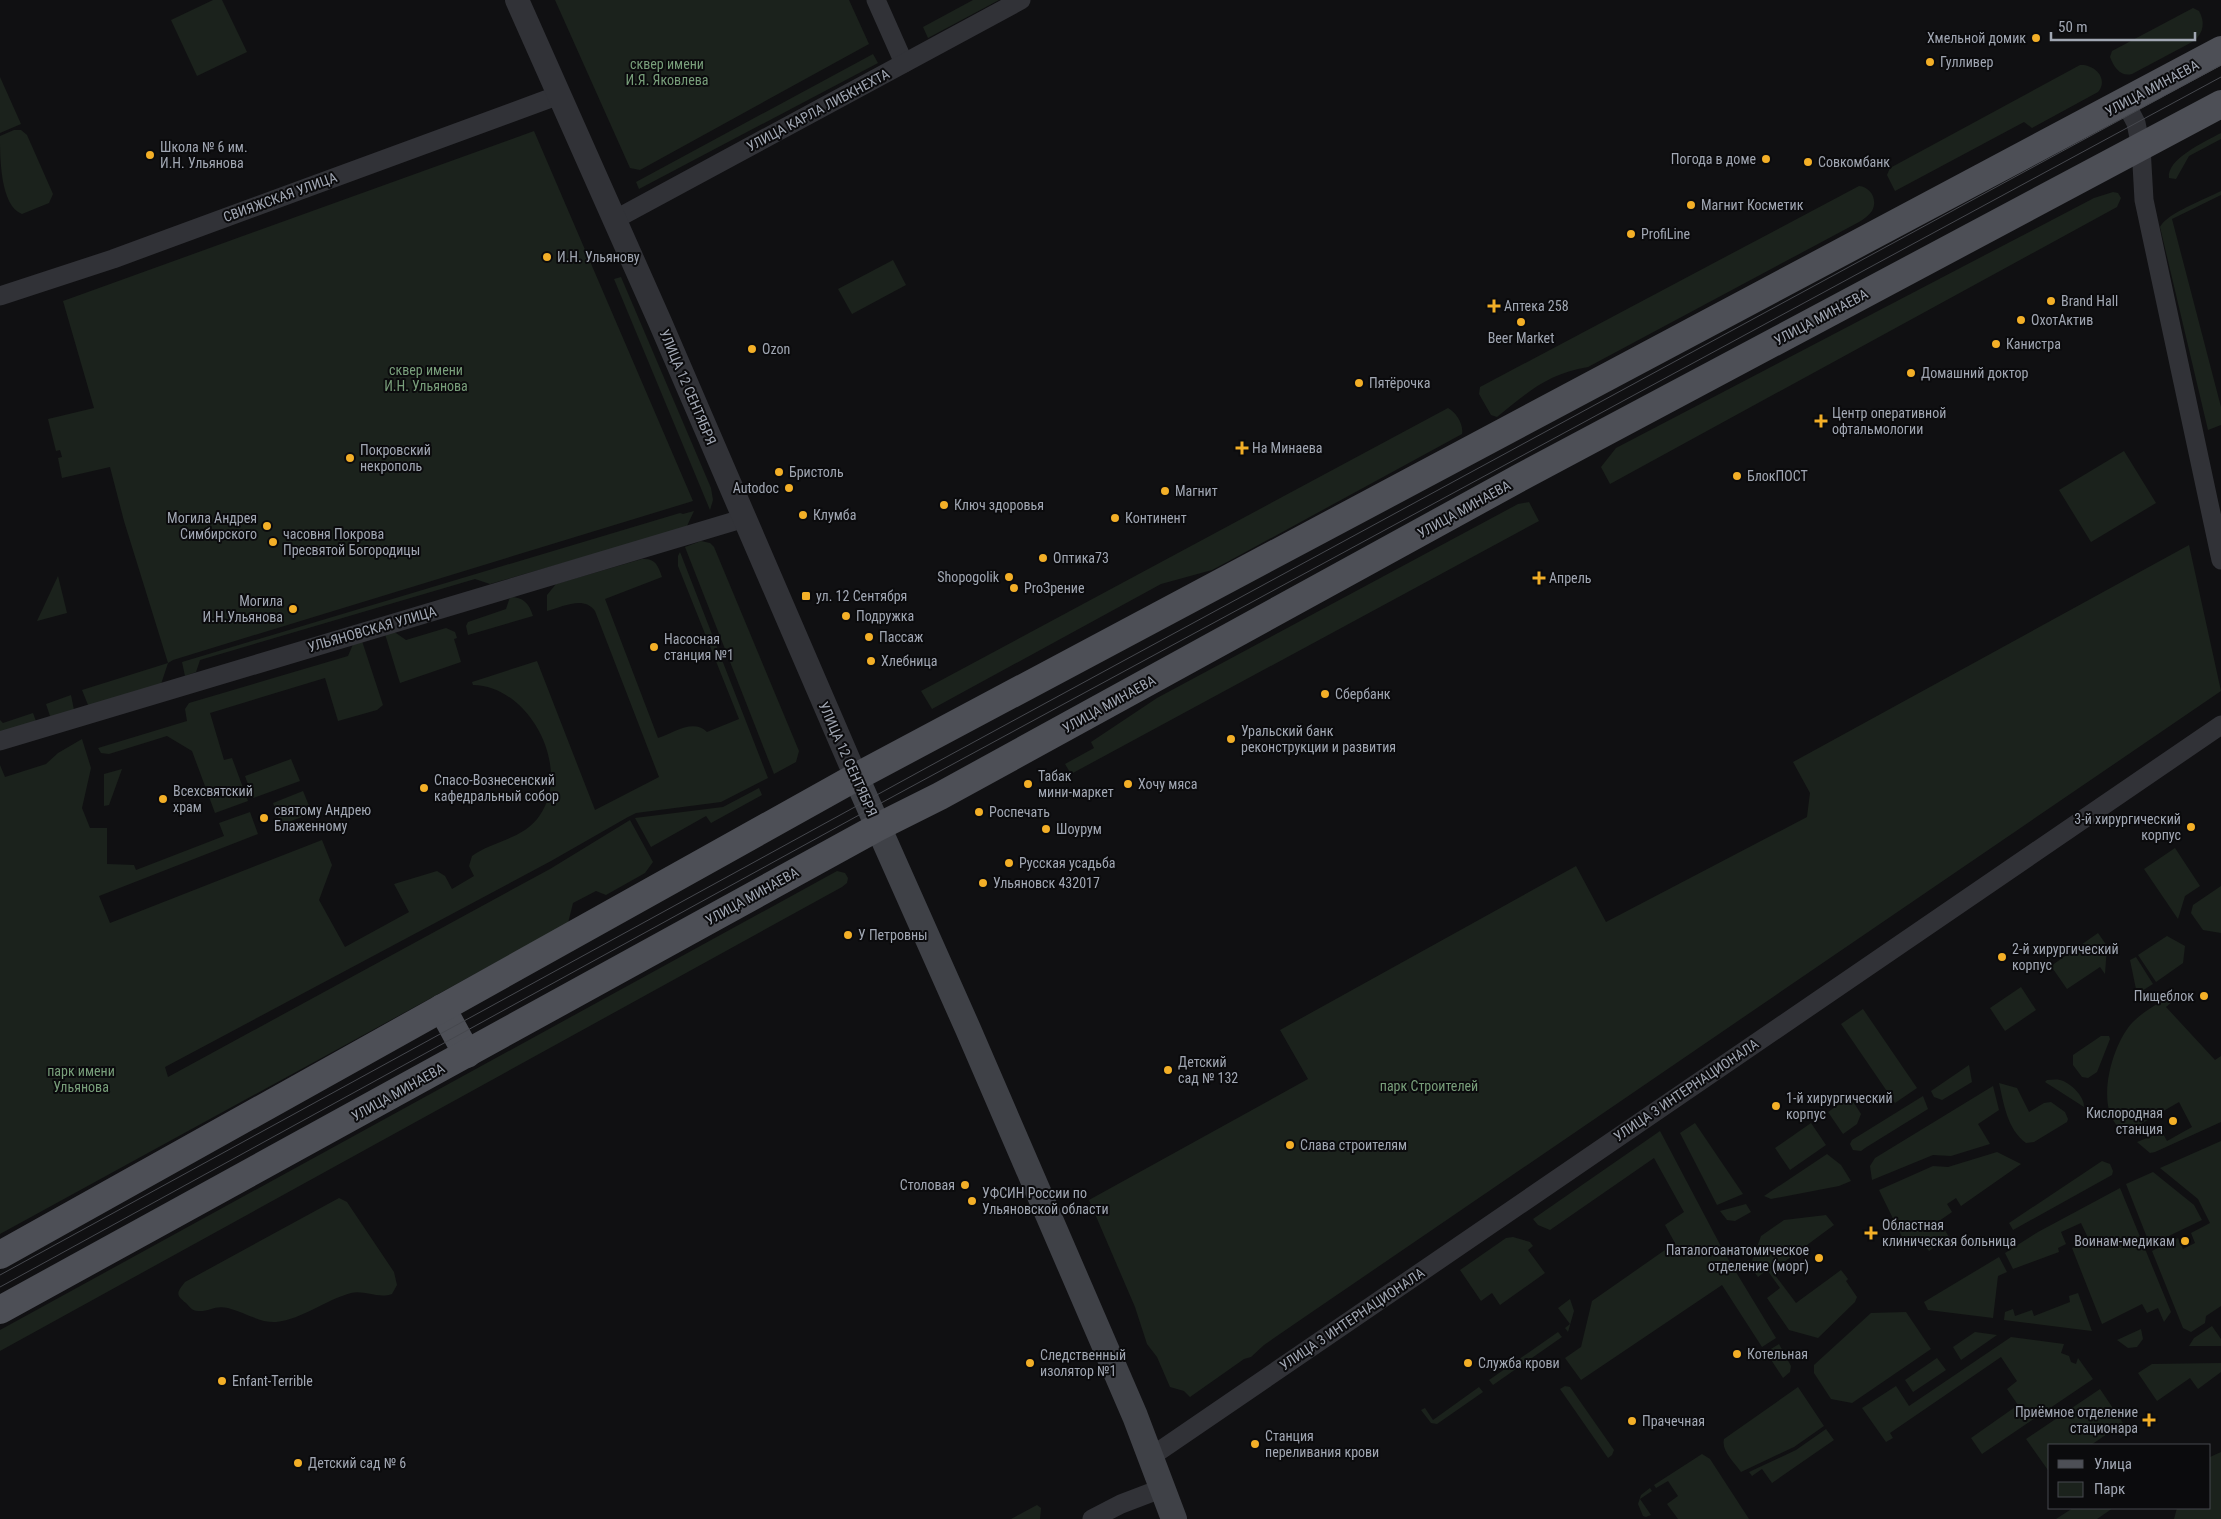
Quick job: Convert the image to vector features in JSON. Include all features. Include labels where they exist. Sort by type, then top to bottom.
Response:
[{"type":"main road","name":"УЛИЦА МИНАЕВА","points":[[0,1255],[856,777],[2221,50]]},
{"type":"main road","name":"УЛИЦА МИНАЕВА","points":[[0,1310],[878,827],[940,796],[1529,473],[2221,104]]},
{"type":"main road","name":"УЛИЦА 12 СЕНТЯБРЯ","points":[[856,777],[988,1075],[1152,1456],[1174,1519]]},
{"type":"main road","points":[[442,1008],[466,1054]]},
{"type":"street","name":"УЛИЦА 12 СЕНТЯБРЯ","points":[[517,0],[745,518],[856,777]]},
{"type":"street","points":[[876,0],[904,63]]},
{"type":"street","name":"УЛИЦА КАРЛА ЛИБКНЕХТА","points":[[614,220],[1021,0]]},
{"type":"street","name":"СВИЯЖСКАЯ УЛИЦА","points":[[0,296],[113,259],[559,95]]},
{"type":"street","points":[[2125,102],[2136,123],[2141,147],[2144,200],[2221,560]]},
{"type":"street","name":"УЛЬЯНОВСКАЯ УЛИЦА","points":[[0,741],[745,518]]},
{"type":"street","name":"УЛИЦА 3 ИНТЕРНАЦИОНАЛА","points":[[1152,1456],[2221,725]]},
{"type":"street","points":[[1092,1519],[1121,1504],[1163,1488]]},
{"type":"green space","points":[[213,0],[222,0],[247,52],[197,76],[171,20]]},
{"type":"green space","name":"сквер имени И.Я. Яковлева","points":[[555,0],[849,0],[869,44],[640,170],[630,168]]},
{"type":"green space","points":[[973,0],[999,0],[928,38],[923,27]]},
{"type":"green space","points":[[2193,8],[2199,11],[2203,23],[2200,34],[2194,41],[2132,74],[2121,73],[2116,68],[2110,57],[2112,51]]},
{"type":"green space","points":[[873,54],[878,63],[639,189],[636,182]]},
{"type":"green space","points":[[2080,65],[2091,67],[2099,73],[2102,82],[2098,92],[2032,128],[2024,122],[1895,191],[1887,175],[1890,168]]},
{"type":"green space","points":[[0,77],[21,124],[0,133]]},
{"type":"green space","points":[[14,130],[21,130],[27,135],[53,194],[49,203],[22,214],[9,201],[5,191],[1,168],[0,136]]},
{"type":"green space","name":"сквер имени И.Н. Ульянова","points":[[534,131],[693,501],[168,663],[124,521],[110,467],[62,478],[58,458],[62,457],[60,450],[56,451],[48,419],[94,408],[63,301]]},
{"type":"green space","points":[[2221,133],[2221,139],[2189,156],[2176,179],[2169,178],[2174,164],[2188,151]]},
{"type":"green space","points":[[1859,186],[1870,191],[1874,199],[1872,211],[1861,221],[1588,367],[1549,379],[1497,417],[1491,415],[1479,394],[1480,387]]},
{"type":"green space","points":[[2221,191],[2221,195],[2172,219],[2221,407],[2221,425],[2208,430],[2160,227],[2178,212]]},
{"type":"green space","points":[[2113,192],[2118,193],[2121,198],[2117,207],[1610,484],[1601,467],[1616,448],[2094,198]]},
{"type":"green space","points":[[893,260],[906,285],[852,314],[838,289]]},
{"type":"green space","points":[[621,277],[711,488],[713,500],[710,510],[614,279]]},
{"type":"green space","points":[[1448,408],[1459,419],[1462,434],[1229,561],[1212,570],[1161,584],[932,709],[921,691]]},
{"type":"green space","points":[[2124,451],[2156,503],[2091,542],[2059,490]]},
{"type":"green space","points":[[1529,502],[1539,521],[1071,774],[1065,764],[1094,748],[1091,742],[1157,698],[1518,504]]},
{"type":"green space","points":[[694,511],[686,528],[490,584],[475,579],[200,660],[196,672],[185,676],[182,662],[680,513]]},
{"type":"green space","points":[[701,541],[710,543],[714,547],[799,751],[796,762],[774,774],[685,547]]},
{"type":"green space","name":"парк Строителей","points":[[2189,545],[2221,691],[1309,1314],[1264,1345],[1251,1357],[1244,1359],[1190,1397],[1184,1391],[1170,1387],[1157,1357],[1147,1344],[1135,1307],[1089,1200],[1308,1079],[1280,1030],[1576,866],[1606,922],[1807,817],[1810,793],[1793,762]]},
{"type":"green space","name":"парк имени Ульянова","points":[[680,552],[768,778],[721,802],[636,813],[551,861],[165,1067],[168,1077],[550,869],[630,820],[653,862],[645,873],[606,895],[596,891],[573,903],[568,923],[0,1234],[0,765],[5,777],[46,764],[58,753],[82,739],[91,768],[82,808],[90,828],[107,828],[107,864],[134,865],[136,870],[224,836],[219,823],[250,812],[258,834],[99,896],[110,923],[322,840],[332,865],[319,900],[345,947],[409,912],[394,884],[437,871],[445,876],[452,889],[474,876],[469,866],[472,856],[517,835],[540,815],[549,796],[551,775],[548,753],[540,733],[528,714],[512,699],[494,689],[473,685],[472,682],[537,661],[595,810],[659,777],[595,611],[590,606],[579,603],[547,611],[547,595],[556,584],[642,559],[653,561],[662,577],[605,599],[658,738],[690,726],[702,728],[707,732],[739,719],[678,566]]},
{"type":"green space","points":[[58,576],[67,613],[37,621]]},
{"type":"green space","points":[[510,597],[519,598],[525,602],[533,616],[468,635],[466,626],[468,622],[506,609]]},
{"type":"green space","points":[[446,628],[455,632],[457,638],[454,639],[461,662],[400,683],[385,634],[393,631],[406,640]]},
{"type":"green space","points":[[362,641],[383,705],[377,710],[338,721],[325,678],[210,713],[224,760],[232,758],[248,801],[215,813],[192,751],[167,736],[109,754],[101,753],[98,748],[187,721],[185,709],[189,703],[348,656],[354,642]]},
{"type":"green space","points":[[168,663],[161,684],[91,706],[88,705],[82,690]]},
{"type":"green space","points":[[71,695],[74,710],[51,719],[46,704]]},
{"type":"green space","points":[[33,713],[37,724],[0,737],[0,720],[3,723]]},
{"type":"green space","points":[[291,759],[300,781],[253,798],[245,776]]},
{"type":"green space","points":[[122,769],[109,805],[104,806],[104,774]]},
{"type":"green space","points":[[759,788],[762,795],[711,823],[706,816],[651,847],[635,818],[723,807]]},
{"type":"green space","points":[[303,791],[312,813],[281,825],[273,803]]},
{"type":"green space","points":[[2175,848],[2200,886],[2185,896],[2178,919],[2144,869]]},
{"type":"green space","points":[[837,871],[845,873],[848,878],[847,883],[842,887],[0,1351],[0,1330]]},
{"type":"green space","points":[[2221,886],[2221,933],[2203,930],[2191,913],[2193,905]]},
{"type":"green space","points":[[2098,933],[2107,946],[2105,974],[2100,967],[2067,989],[2051,966]]},
{"type":"green space","points":[[2167,936],[2185,946],[2183,963],[2156,982],[2138,955]]},
{"type":"green space","points":[[2136,957],[2153,984],[2137,994],[2130,960]]},
{"type":"green space","points":[[2021,987],[2036,1010],[2005,1031],[1990,1008]]},
{"type":"green space","points":[[2169,996],[2173,1001],[2166,1007],[2215,1060],[2221,1056],[2221,1122],[2150,1153],[2137,1142],[2162,1132],[2167,1141],[2192,1127],[2179,1102],[2127,1132],[2116,1124],[2109,1111],[2107,1096],[2108,1078],[2118,1045],[2126,1031],[2138,1017]]},
{"type":"green space","points":[[1863,1009],[1917,1088],[1895,1103],[1841,1024]]},
{"type":"green space","points":[[2101,1036],[2109,1036],[2110,1039],[2097,1072],[2088,1078],[2082,1077],[2073,1065],[2073,1055]]},
{"type":"green space","points":[[1969,1065],[1972,1082],[1942,1100],[1934,1097],[1931,1091]]},
{"type":"green space","points":[[2047,1080],[2064,1081],[2076,1090],[2084,1103],[2084,1107],[2045,1082]]},
{"type":"green space","points":[[1999,1083],[2017,1088],[2029,1112],[2044,1103],[2051,1102],[2065,1112],[2068,1119],[2067,1122],[2034,1142],[2026,1143],[2014,1131],[2010,1123]]},
{"type":"green space","points":[[1993,1086],[1999,1110],[1978,1124],[1990,1144],[1951,1156],[1933,1155],[1872,1180],[1870,1166],[1875,1158]]},
{"type":"green space","points":[[1923,1096],[1928,1109],[1861,1151],[1853,1150],[1850,1144],[1852,1140]]},
{"type":"green space","points":[[1850,1097],[1861,1114],[1857,1124],[1843,1134],[1828,1112]]},
{"type":"green space","points":[[1695,1123],[1743,1194],[1717,1205],[1680,1133]]},
{"type":"green space","points":[[1811,1123],[1826,1145],[1790,1170],[1775,1148]]},
{"type":"green space","points":[[1660,1131],[1725,1254],[1776,1338],[1762,1347],[1722,1285],[1581,1380],[1565,1358],[1581,1347],[1592,1301],[1675,1243],[1665,1225],[1684,1212],[1654,1158],[1550,1230],[1538,1225],[1533,1219]]},
{"type":"green space","points":[[2221,1141],[2221,1306],[2206,1316],[2205,1323],[2191,1332],[2183,1328],[2152,1251],[2178,1238],[2183,1249],[2195,1243],[2191,1233],[2210,1223],[2198,1199],[2160,1168]]},
{"type":"green space","points":[[1997,1152],[2021,1164],[1961,1206],[1956,1198],[1947,1204],[1952,1212],[1939,1221],[1949,1237],[1929,1251],[1921,1240],[1908,1249],[1879,1190],[1933,1166],[1948,1167]]},
{"type":"green space","points":[[1827,1154],[1841,1165],[1851,1181],[1839,1186],[1771,1199],[1764,1196]]},
{"type":"green space","points":[[2102,1161],[2110,1164],[2113,1171],[2112,1175],[2013,1230],[2009,1223]]},
{"type":"green space","points":[[2153,1172],[2194,1205],[2202,1220],[2150,1245],[2126,1184]]},
{"type":"green space","points":[[2120,1188],[2171,1312],[2164,1322],[2158,1308],[2147,1313],[2142,1304],[2102,1324],[2072,1248],[2089,1240],[2081,1223],[2061,1232],[2066,1244],[2058,1248],[2059,1252],[2013,1269],[2005,1253],[2038,1232]]},
{"type":"green space","points":[[339,1198],[347,1202],[394,1272],[397,1285],[392,1294],[382,1296],[351,1293],[295,1317],[276,1322],[264,1321],[223,1307],[196,1311],[180,1298],[178,1294],[185,1282]]},
{"type":"green space","points":[[1746,1204],[1751,1212],[1735,1221],[1727,1220],[1720,1211]]},
{"type":"green space","points":[[1826,1215],[1834,1225],[1772,1271],[1796,1303],[1841,1270],[1848,1279],[1846,1281],[1857,1297],[1855,1302],[1818,1338],[1789,1330],[1767,1298],[1780,1288],[1767,1270],[1758,1277],[1750,1266],[1761,1236],[1784,1220]]},
{"type":"green space","points":[[1513,1237],[1530,1242],[1533,1246],[1528,1250],[1545,1273],[1500,1305],[1492,1293],[1481,1301],[1460,1270],[1506,1238]]},
{"type":"green space","points":[[1999,1257],[2007,1272],[1998,1276],[1993,1318],[1928,1310],[1924,1302]]},
{"type":"green space","points":[[2078,1293],[2092,1331],[2004,1320],[2005,1312],[2013,1309],[2015,1316],[2032,1310],[2034,1316],[2070,1302],[2069,1296]]},
{"type":"green space","points":[[1570,1299],[1574,1311],[1568,1332],[1565,1328],[1570,1324],[1558,1308]]},
{"type":"green space","points":[[1906,1312],[1931,1349],[1852,1403],[1831,1399],[1814,1373],[1814,1365],[1871,1313]]},
{"type":"green space","points":[[2212,1326],[2221,1339],[2221,1346],[2189,1346],[2194,1338]]},
{"type":"green space","points":[[2141,1329],[2143,1339],[2137,1347],[2128,1348],[2117,1340]]},
{"type":"green space","points":[[1558,1332],[1562,1337],[1493,1385],[1489,1380]]},
{"type":"green space","points":[[1975,1332],[1997,1335],[1961,1360],[1953,1347]]},
{"type":"green space","points":[[2011,1337],[2064,1344],[2061,1353],[2069,1356],[2071,1362],[2076,1364],[2078,1358],[2093,1379],[1982,1454],[1971,1438],[2018,1405],[2007,1389],[2017,1381],[2001,1357],[1890,1433],[1893,1438],[1886,1442],[1862,1408],[1896,1386],[1909,1406]]},
{"type":"green space","points":[[1779,1344],[1791,1366],[1790,1372],[1783,1378],[1766,1352]]},
{"type":"green space","points":[[1937,1358],[1946,1370],[1913,1392],[1905,1380]]},
{"type":"green space","points":[[2221,1363],[2221,1372],[2198,1389],[2190,1378],[2157,1401],[2138,1373],[2152,1364]]},
{"type":"green space","points":[[1565,1386],[1570,1387],[1614,1450],[1608,1458],[1560,1389]]},
{"type":"green space","points":[[1479,1387],[1483,1392],[1437,1424],[1431,1423],[1421,1410],[1425,1408],[1433,1420]]},
{"type":"green space","points":[[1798,1387],[1824,1426],[1794,1447],[1741,1472],[1726,1452],[1724,1439]]},
{"type":"green space","points":[[2100,1389],[2123,1423],[2092,1444],[2048,1444],[2048,1470],[2026,1439]]},
{"type":"green space","points":[[1826,1429],[1834,1440],[1772,1483],[1762,1469],[1752,1476],[1749,1472],[1796,1450]]},
{"type":"green space","points":[[2221,1452],[2221,1519],[2174,1519],[2177,1509],[2211,1509],[2211,1457]]},
{"type":"green space","points":[[1702,1454],[1710,1459],[1749,1519],[1678,1519],[1667,1504],[1678,1496],[1668,1481],[1656,1488],[1654,1485]]},
{"type":"green space","points":[[1650,1488],[1652,1491],[1640,1499],[1651,1515],[1646,1517],[1643,1516],[1638,1504],[1641,1495]]},
{"type":"green space","points":[[1037,1505],[1041,1508],[1040,1519],[1011,1519]]},
{"type":"green space","points":[[2071,1509],[2112,1509],[2097,1519],[2056,1519]]},
{"type":"tram line","points":[[0,1275],[926,768],[2221,65]]},
{"type":"tram line","points":[[0,1287],[870,809],[2221,77]]},
{"type":"place","name":"Хмельной домик","points":[[2036,38]]},
{"type":"place","name":"Гулливер","points":[[1930,62]]},
{"type":"place","name":"Школа № 6 им. И.Н. Ульянова","points":[[150,155]]},
{"type":"place","name":"Погода в доме","points":[[1766,159]]},
{"type":"place","name":"Совкомбанк","points":[[1808,162]]},
{"type":"place","name":"Магнит Косметик","points":[[1691,205]]},
{"type":"place","name":"ProfiLine","points":[[1631,234]]},
{"type":"place","name":"И.Н. Ульянову","points":[[547,257]]},
{"type":"place","name":"Brand Hall","points":[[2051,301]]},
{"type":"place","name":"Аптека 258","points":[[1494,306]]},
{"type":"place","name":"ОхотАктив","points":[[2021,320]]},
{"type":"place","name":"Beer Market","points":[[1521,322]]},
{"type":"place","name":"Канистра","points":[[1996,344]]},
{"type":"place","name":"Ozon","points":[[752,349]]},
{"type":"place","name":"Домашний доктор","points":[[1911,373]]},
{"type":"place","name":"Пятёрочка","points":[[1359,383]]},
{"type":"place","name":"Центр оперативной офтальмологии","points":[[1821,421]]},
{"type":"place","name":"На Минаева","points":[[1242,448]]},
{"type":"place","name":"Покровский некрополь","points":[[350,458]]},
{"type":"place","name":"Бристоль","points":[[779,472]]},
{"type":"place","name":"БлокПОСТ","points":[[1737,476]]},
{"type":"place","name":"Autodoc","points":[[789,488]]},
{"type":"place","name":"Магнит","points":[[1165,491]]},
{"type":"place","name":"Ключ здоровья","points":[[944,505]]},
{"type":"place","name":"Клумба","points":[[803,515]]},
{"type":"place","name":"Континент","points":[[1115,518]]},
{"type":"place","name":"Могила Андрея Симбирского","points":[[267,526]]},
{"type":"place","name":"часовня Покрова Пресвятой Богородицы","points":[[273,542]]},
{"type":"place","name":"Оптика73","points":[[1043,558]]},
{"type":"place","name":"Shopogolik","points":[[1009,577]]},
{"type":"place","name":"Апрель","points":[[1539,578]]},
{"type":"place","name":"ProЗрение","points":[[1014,588]]},
{"type":"place","name":"ул. 12 Сентября","points":[[806,596]]},
{"type":"place","name":"Могила И.Н.Ульянова","points":[[293,609]]},
{"type":"place","name":"Подружка","points":[[846,616]]},
{"type":"place","name":"Пассаж","points":[[869,637]]},
{"type":"place","name":"Насосная станция №1","points":[[654,647]]},
{"type":"place","name":"Хлебница","points":[[871,661]]},
{"type":"place","name":"Сбербанк","points":[[1325,694]]},
{"type":"place","name":"Уральский банк реконструкции и развития","points":[[1231,739]]},
{"type":"place","name":"Табак мини-маркет","points":[[1028,784]]},
{"type":"place","name":"Хочу мяса","points":[[1128,784]]},
{"type":"place","name":"Спасо-Вознесенский кафедральный собор","points":[[424,788]]},
{"type":"place","name":"Всехсвятский храм","points":[[163,799]]},
{"type":"place","name":"Роспечать","points":[[979,812]]},
{"type":"place","name":"святому Андрею Блаженному","points":[[264,818]]},
{"type":"place","name":"3-й хирургический корпус","points":[[2191,827]]},
{"type":"place","name":"Шоурум","points":[[1046,829]]},
{"type":"place","name":"Русская усадьба","points":[[1009,863]]},
{"type":"place","name":"Ульяновск 432017","points":[[983,883]]},
{"type":"place","name":"У Петровны","points":[[848,935]]},
{"type":"place","name":"2-й хирургический корпус","points":[[2002,957]]},
{"type":"place","name":"Пищеблок","points":[[2204,996]]},
{"type":"place","name":"Детский сад № 132","points":[[1168,1070]]},
{"type":"place","name":"1-й хирургический корпус","points":[[1776,1106]]},
{"type":"place","name":"Кислородная станция","points":[[2173,1121]]},
{"type":"place","name":"Слава строителям","points":[[1290,1145]]},
{"type":"place","name":"Столовая","points":[[965,1185]]},
{"type":"place","name":"УФСИН России по Ульяновской области","points":[[972,1201]]},
{"type":"place","name":"Областная клиническая больница","points":[[1871,1233]]},
{"type":"place","name":"Воинам-медикам","points":[[2185,1241]]},
{"type":"place","name":"Паталогоанатомическое отделение (морг)","points":[[1819,1258]]},
{"type":"place","name":"Котельная","points":[[1737,1354]]},
{"type":"place","name":"Следственный изолятор №1","points":[[1030,1363]]},
{"type":"place","name":"Служба крови","points":[[1468,1363]]},
{"type":"place","name":"Enfant-Terrible","points":[[222,1381]]},
{"type":"place","name":"Приёмное отделение стационара","points":[[2149,1420]]},
{"type":"place","name":"Прачечная","points":[[1632,1421]]},
{"type":"place","name":"Станция переливания крови","points":[[1255,1444]]},
{"type":"place","name":"Детский сад № 6","points":[[298,1463]]}]
